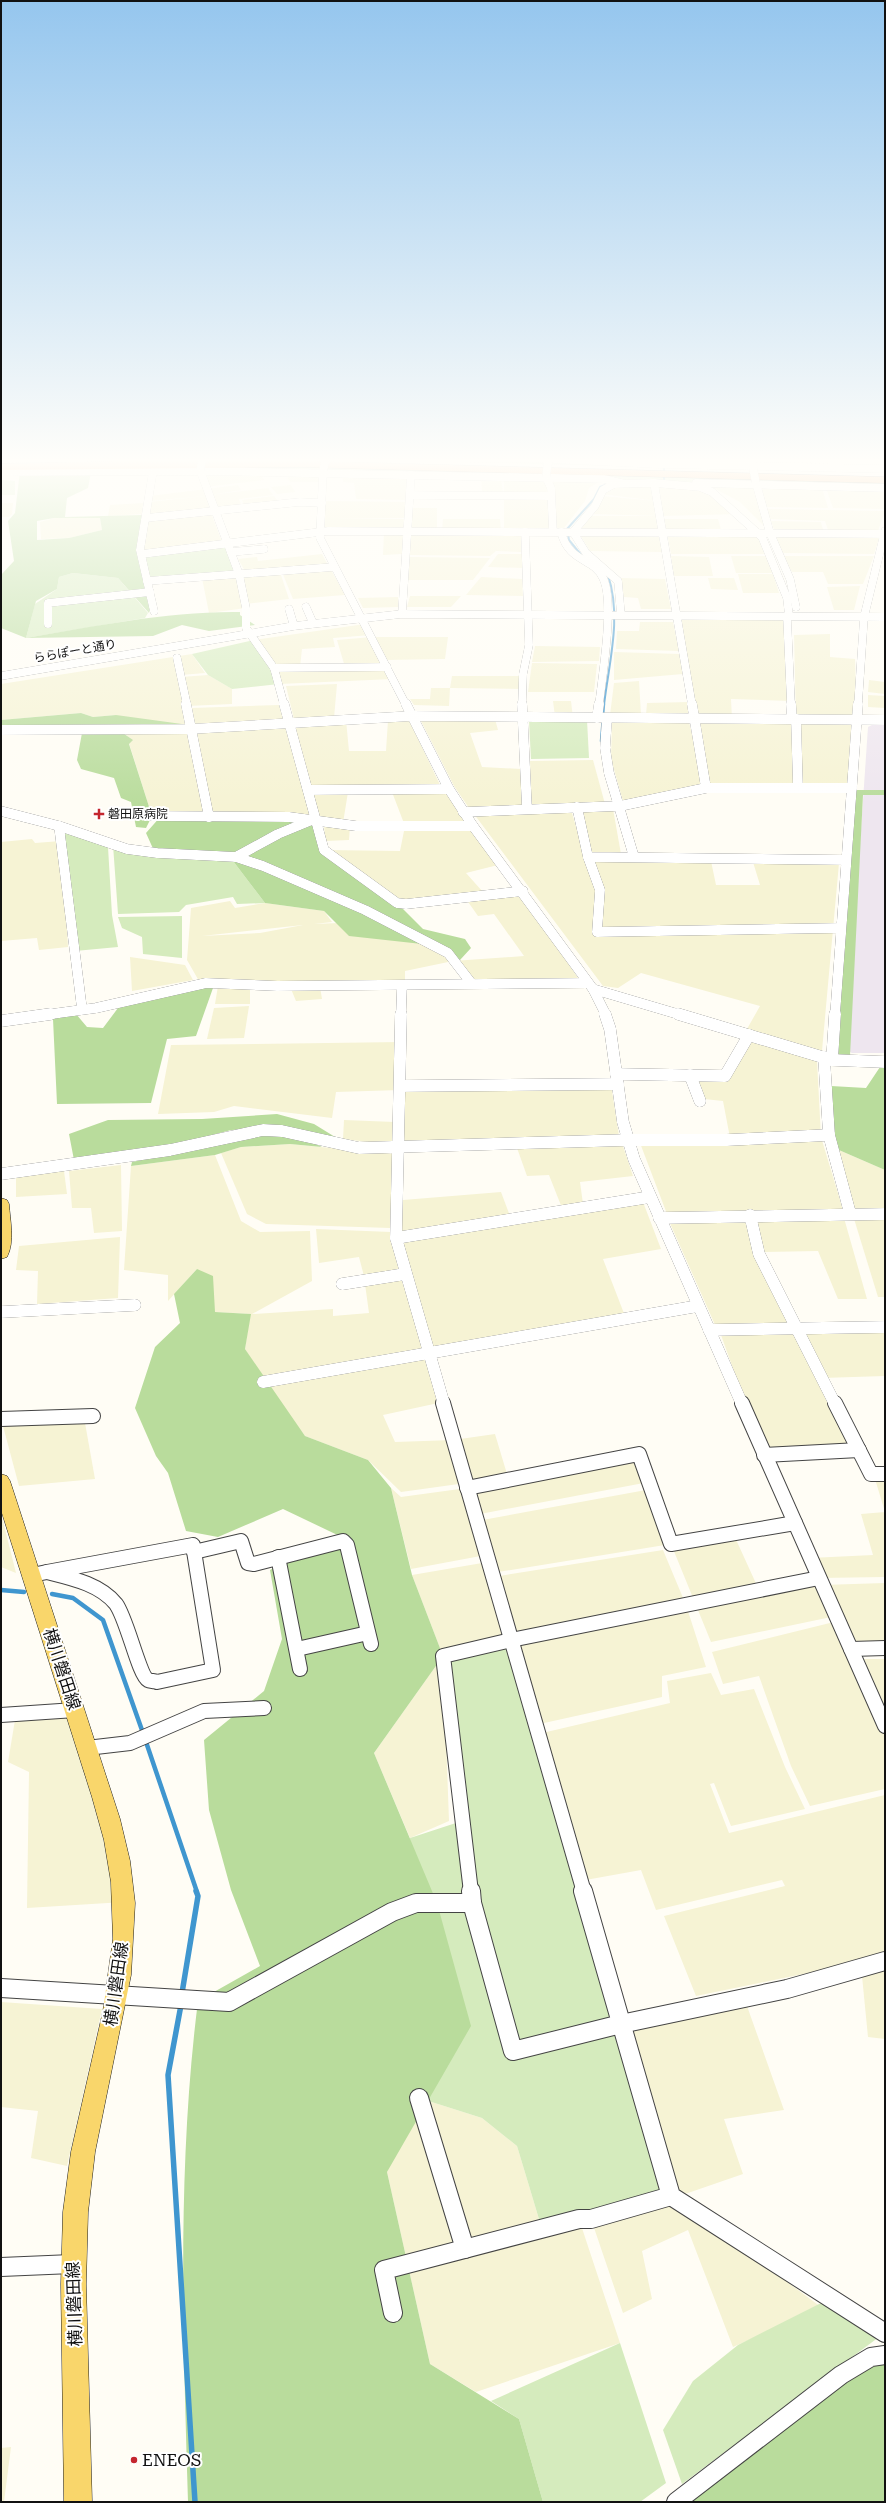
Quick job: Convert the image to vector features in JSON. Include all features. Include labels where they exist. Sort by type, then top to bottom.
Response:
[{"type":"main road","points":[[1,1204],[3,1241],[1,1253]]},
{"type":"main road","name":"横川磐田線","points":[[1,1481],[40,1574],[75,1710],[114,1840],[124,1902],[123,1937],[117,1996],[82,2164],[72,2264],[77,2382],[78,2502]]},
{"type":"street","points":[[146,575],[154,611]]},
{"type":"street","points":[[147,581],[228,575]]},
{"type":"street","points":[[239,575],[246,608],[246,628],[274,668],[324,850],[396,903],[406,904],[523,891]]},
{"type":"street","points":[[339,575],[363,617],[386,667],[449,789],[463,812],[523,891],[590,986],[610,1029],[628,1140],[650,1197],[885,1726]]},
{"type":"street","points":[[402,614],[405,575]]},
{"type":"street","points":[[527,575],[529,645],[523,674],[522,717],[527,809]]},
{"type":"street","points":[[597,718],[607,615],[605,582],[603,577],[600,575]]},
{"type":"street","points":[[612,575],[618,580],[621,615]]},
{"type":"street","points":[[670,575],[706,788]]},
{"type":"street","points":[[777,575],[787,598],[798,788]]},
{"type":"street","points":[[788,575],[798,616]]},
{"type":"street","points":[[850,1213],[829,1136],[828,1059],[852,788],[864,617],[875,575]]},
{"type":"street","points":[[48,624],[48,603],[150,592]]},
{"type":"street","points":[[306,607],[313,623]]},
{"type":"street","points":[[289,609],[294,626]]},
{"type":"street","points":[[363,617],[402,614],[885,617]]},
{"type":"street","name":"ららぽーと通り","points":[[1,676],[248,632],[363,617]]},
{"type":"street","points":[[177,658],[209,817]]},
{"type":"street","points":[[274,668],[386,667]]},
{"type":"street","points":[[1,730],[192,729],[290,722],[412,716],[885,720]]},
{"type":"street","points":[[607,718],[605,748],[609,773],[634,857]]},
{"type":"street","points":[[463,812],[620,806],[706,788],[852,788]]},
{"type":"street","points":[[308,790],[449,789]]},
{"type":"street","points":[[577,807],[588,857],[600,890],[597,932],[840,928]]},
{"type":"street","points":[[1,811],[59,826],[127,849],[157,853],[236,857],[263,866],[365,910],[448,953],[472,984]]},
{"type":"street","points":[[152,816],[315,819],[356,826],[473,826]]},
{"type":"street","points":[[236,857],[278,834],[315,819]]},
{"type":"street","points":[[59,826],[82,1009]]},
{"type":"street","points":[[588,857],[846,860]]},
{"type":"street","points":[[1,1021],[82,1009],[206,983],[277,986],[402,984],[590,986],[828,1059],[885,1062]]},
{"type":"street","points":[[402,984],[396,1238],[405,1274],[671,2196],[885,2333]]},
{"type":"street","points":[[400,1086],[725,1076],[749,1035]]},
{"type":"street","points":[[690,1076],[700,1101]]},
{"type":"street","points":[[1,1174],[170,1150],[263,1130],[282,1131],[359,1148],[628,1140],[727,1140],[829,1136]]},
{"type":"street","points":[[396,1238],[650,1197]]},
{"type":"street","points":[[659,1218],[850,1213],[885,1214]]},
{"type":"street","points":[[750,1215],[759,1254],[871,1474],[885,1474]]},
{"type":"street","points":[[342,1284],[405,1274]]},
{"type":"street","points":[[1,1312],[135,1305]]},
{"type":"street","points":[[263,1382],[429,1355],[698,1306]]},
{"type":"street","points":[[709,1330],[885,1327]]},
{"type":"street","points":[[1,1419],[93,1416]]},
{"type":"street","points":[[764,1455],[859,1450]]},
{"type":"street","points":[[467,1488],[639,1454],[671,1544],[794,1523]]},
{"type":"street","points":[[194,1552],[241,1541],[248,1563],[254,1564],[343,1541],[347,1544],[369,1639],[297,1649]]},
{"type":"street","points":[[193,1545],[213,1670],[157,1682],[148,1680],[144,1674],[125,1615],[114,1600],[96,1587],[83,1582],[40,1574],[193,1545]]},
{"type":"street","points":[[278,1558],[300,1669]]},
{"type":"street","points":[[819,1578],[511,1640],[443,1656],[472,1903],[513,2051],[622,2024],[787,1989],[885,1960]]},
{"type":"street","points":[[850,1649],[885,1648]]},
{"type":"street","points":[[87,1748],[130,1743],[159,1733],[204,1711],[264,1708]]},
{"type":"street","points":[[1,1715],[75,1710]]},
{"type":"street","points":[[1,1988],[170,1998],[198,2002],[229,2002],[392,1912],[416,1903],[472,1903]]},
{"type":"street","points":[[418,2098],[465,2249]]},
{"type":"street","points":[[393,2313],[384,2270],[579,2219],[591,2219],[671,2196]]},
{"type":"street","points":[[1,2267],[72,2264]]},
{"type":"street","points":[[676,2502],[841,2374],[871,2357],[885,2355]]},
{"type":"shaded area","points":[[244,575],[281,575],[289,599],[245,604],[246,608],[209,613],[202,578]]},
{"type":"shaded area","points":[[283,575],[334,575],[345,595],[293,599]]},
{"type":"shaded area","points":[[408,575],[477,575],[473,580],[408,580]]},
{"type":"shaded area","points":[[674,575],[713,576],[674,576]]},
{"type":"shaded area","points":[[738,575],[773,575],[779,593],[743,593]]},
{"type":"shaded area","points":[[824,575],[867,575],[863,584],[828,584]]},
{"type":"shaded area","points":[[481,577],[522,579],[523,596],[466,595]]},
{"type":"shaded area","points":[[621,578],[665,579],[671,609],[641,609],[638,598],[624,597]]},
{"type":"shaded area","points":[[708,578],[734,578],[738,590],[711,589]]},
{"type":"shaded area","points":[[860,586],[854,610],[834,610],[827,587]]},
{"type":"shaded area","points":[[410,596],[461,596],[451,607],[407,607]]},
{"type":"shaded area","points":[[398,597],[398,607],[363,608],[358,598]]},
{"type":"shaded area","points":[[677,616],[787,616],[791,701],[731,699],[732,719],[857,723],[852,788],[706,788],[623,801],[611,759],[612,721],[689,722],[704,782]]},
{"type":"shaded area","points":[[640,622],[673,622],[679,651],[616,649],[617,631],[639,631]]},
{"type":"shaded area","points":[[365,624],[371,635],[333,638],[335,647],[302,649],[300,667],[345,667],[337,640],[372,637],[448,637],[445,659],[384,660],[393,679],[279,684],[274,668],[254,640]]},
{"type":"shaded area","points":[[830,634],[830,657],[855,659],[857,720],[796,719],[794,635]]},
{"type":"shaded area","points":[[535,646],[600,647],[599,661],[532,662]]},
{"type":"shaded area","points":[[614,652],[680,654],[683,674],[614,680]]},
{"type":"shaded area","points":[[192,654],[205,673],[181,675],[181,677],[208,675],[232,689],[232,704],[187,706],[192,729],[346,720],[349,751],[386,751],[388,720],[408,718],[441,787],[498,865],[466,873],[483,892],[397,903],[324,850],[400,851],[405,826],[392,792],[348,792],[343,823],[152,816],[129,743],[132,740],[118,728],[116,715],[93,717],[81,713],[1,720],[1,684]]},
{"type":"shaded area","points":[[532,663],[597,664],[594,692],[528,692]]},
{"type":"shaded area","points":[[452,676],[523,676],[523,689],[450,688]]},
{"type":"shaded area","points":[[869,680],[885,682],[885,694],[868,692]]},
{"type":"shaded area","points":[[639,681],[641,715],[610,715],[614,683]]},
{"type":"shaded area","points":[[337,684],[334,718],[294,719],[286,686]]},
{"type":"shaded area","points":[[431,688],[450,688],[449,706],[414,705],[410,699],[430,699]]},
{"type":"shaded area","points":[[868,695],[885,696],[885,708],[868,707]]},
{"type":"shaded area","points":[[553,701],[571,701],[573,718],[555,717]]},
{"type":"shaded area","points":[[689,702],[690,716],[646,715],[647,703]]},
{"type":"shaded area","points":[[279,705],[284,719],[194,724],[192,708]]},
{"type":"shaded area","points":[[420,719],[495,719],[498,730],[470,733],[482,767],[521,769],[522,806],[469,808],[454,786]]},
{"type":"shaded area","points":[[872,725],[885,725],[885,1053],[852,1053],[846,1050],[868,727]]},
{"type":"shaded area","points":[[593,760],[605,804],[532,807],[530,761]]},
{"type":"shaded area","points":[[613,809],[621,854],[591,854],[580,810]]},
{"type":"shaded area","points":[[571,810],[586,860],[711,861],[716,885],[760,885],[753,862],[839,863],[822,1051],[747,1029],[760,1006],[641,973],[618,988],[603,986],[474,814]]},
{"type":"shaded area","points":[[324,822],[350,826],[349,840],[325,841]]},
{"type":"shaded area","points":[[32,839],[35,843],[61,841],[68,947],[39,950],[37,938],[1,941],[1,842]]},
{"type":"shaded area","points":[[521,894],[578,978],[475,980],[453,961],[524,956],[494,914],[478,916],[466,899]]},
{"type":"shaded area","points":[[230,901],[235,908],[265,903],[324,911],[332,922],[314,924],[339,923],[371,914],[453,961],[405,971],[405,982],[199,981],[187,960],[191,908]],"holes":[[[303,925],[260,933],[202,936]]]},
{"type":"shaded area","points":[[130,957],[185,965],[193,980],[132,991]]},
{"type":"shaded area","points":[[218,986],[250,987],[250,1004],[215,1004]]},
{"type":"shaded area","points":[[320,987],[322,999],[296,1001],[291,989]]},
{"type":"shaded area","points":[[249,1006],[244,1038],[207,1039],[214,1008]]},
{"type":"shaded area","points":[[749,1040],[817,1061],[821,1137],[843,1210],[667,1214],[640,1143],[731,1143],[723,1101],[704,1099],[696,1078],[728,1078]]},
{"type":"shaded area","points":[[401,1042],[400,1089],[611,1085],[619,1136],[405,1144],[400,1090],[336,1092],[332,1118],[234,1106],[214,1112],[158,1114],[171,1045]]},
{"type":"shaded area","points":[[344,1120],[395,1122],[395,1145],[343,1139]]},
{"type":"shaded area","points":[[622,1143],[633,1176],[580,1182],[583,1204],[562,1208],[549,1175],[527,1176],[517,1148]]},
{"type":"shaded area","points":[[290,1144],[393,1154],[390,1228],[266,1224],[247,1214],[221,1153],[241,1147]]},
{"type":"shaded area","points":[[832,1147],[885,1170],[885,1297],[878,1297]]},
{"type":"shaded area","points":[[215,1155],[241,1221],[260,1232],[310,1231],[312,1281],[252,1314],[333,1309],[333,1316],[369,1313],[365,1284],[401,1279],[427,1350],[402,1241],[643,1202],[661,1249],[603,1259],[625,1316],[429,1355],[443,1402],[383,1415],[395,1442],[453,1440],[495,1434],[507,1474],[466,1483],[401,1492],[368,1460],[305,1436],[263,1382],[245,1349],[250,1314],[215,1312],[197,1269],[168,1301],[168,1275],[124,1270],[131,1166]]},
{"type":"shaded area","points":[[121,1165],[122,1231],[94,1233],[91,1208],[72,1208],[69,1171]]},
{"type":"shaded area","points":[[64,1171],[67,1194],[16,1197],[16,1177]]},
{"type":"shaded area","points":[[501,1192],[510,1216],[400,1234],[403,1200]]},
{"type":"shaded area","points":[[746,1218],[788,1324],[716,1327],[669,1221]]},
{"type":"shaded area","points":[[844,1218],[867,1299],[838,1299],[818,1251],[764,1252],[755,1219]]},
{"type":"shaded area","points":[[316,1229],[391,1232],[391,1242],[399,1270],[364,1276],[359,1257],[319,1263]]},
{"type":"shaded area","points":[[120,1237],[118,1298],[37,1304],[38,1271],[16,1270],[19,1246]]},
{"type":"shaded area","points":[[885,1332],[885,1376],[822,1378],[859,1450],[764,1455],[721,1335]]},
{"type":"shaded area","points":[[85,1423],[95,1479],[19,1486],[3,1426]]},
{"type":"shaded area","points":[[639,1454],[649,1482],[475,1515],[477,1521],[646,1490],[671,1544],[492,1573],[493,1577],[663,1550],[686,1605],[706,1667],[662,1676],[662,1697],[535,1725],[443,1656],[412,1575],[488,1562],[486,1555],[411,1569],[391,1488],[401,1497],[467,1488]]},
{"type":"shaded area","points":[[875,1479],[885,1479],[885,1512]]},
{"type":"shaded area","points":[[885,1512],[885,1577],[820,1578],[822,1585],[885,1583],[885,1648],[851,1649],[885,1726],[885,1789],[810,1806],[791,1766],[759,1676],[723,1684],[712,1652],[838,1621],[836,1616],[711,1642],[671,1544],[733,1533],[759,1590],[819,1578],[810,1558],[873,1555],[861,1514]]},
{"type":"shaded area","points":[[1,1513],[16,1573],[1,1567]]},
{"type":"shaded area","points":[[443,1656],[449,1821],[410,1838],[374,1753]]},
{"type":"shaded area","points":[[864,1659],[885,1659],[885,1714]]},
{"type":"shaded area","points":[[711,1673],[721,1695],[754,1689],[785,1767],[805,1809],[731,1826],[714,1783],[710,1784],[729,1833],[885,1795],[885,1957],[696,1996],[664,1916],[785,1886],[782,1880],[656,1910],[641,1870],[580,1881],[538,1734],[670,1703],[667,1681]]},
{"type":"shaded area","points":[[75,1710],[124,1902],[27,1908],[29,1772],[8,1762],[16,1714]]},
{"type":"shaded area","points":[[885,1961],[885,2039],[868,2037],[861,1966]]},
{"type":"shaded area","points":[[1,2002],[102,2009],[67,2166],[31,2158],[38,2111],[1,2107]]},
{"type":"shaded area","points":[[747,2006],[784,2110],[724,2119],[743,2174],[688,2193],[671,2196],[821,2307],[733,2347],[688,2230],[642,2251],[652,2299],[623,2313],[591,2219],[621,2024]]},
{"type":"shaded area","points":[[419,2098],[482,2118],[517,2146],[542,2229],[579,2219],[620,2343],[476,2392],[430,2364],[387,2172]]},
{"type":"shaded area","points":[[11,2447],[4,2502],[1,2502],[1,2448]]},
{"type":"green space","points":[[1,575],[67,575],[59,577],[57,589],[36,601],[26,638],[1,628]]},
{"type":"green space","points":[[67,575],[89,575],[118,578],[148,613],[145,618],[26,638],[35,604],[57,589],[59,577]]},
{"type":"green space","points":[[89,575],[147,575],[152,603],[149,613],[118,578]]},
{"type":"green space","points":[[146,575],[200,575],[147,579]]},
{"type":"green space","points":[[213,612],[240,612],[240,615],[255,625],[209,631],[182,625],[153,636],[26,638],[133,620]]},
{"type":"green space","points":[[254,640],[279,684],[232,689],[208,675],[192,654]]},
{"type":"green space","points":[[81,713],[93,717],[116,715],[182,724],[191,729],[117,729],[133,740],[129,744],[152,816],[146,828],[136,827],[131,802],[121,798],[114,778],[81,769],[77,760],[82,733],[1,730],[1,720]]},
{"type":"green space","points":[[587,720],[589,758],[531,759],[529,721]]},
{"type":"green space","points":[[855,790],[885,790],[885,795],[863,795],[850,1056],[830,1054]]},
{"type":"green space","points":[[161,816],[181,819],[221,821],[320,817],[324,850],[397,903],[423,929],[465,939],[471,948],[460,960],[431,945],[349,936],[324,911],[265,903],[230,857],[155,853],[146,833]]},
{"type":"green space","points":[[59,826],[108,847],[112,915],[118,947],[75,951]]},
{"type":"green space","points":[[113,845],[230,857],[265,903],[237,904],[233,897],[186,905],[179,912],[118,914]]},
{"type":"green space","points":[[182,916],[182,958],[143,954],[142,937],[122,928],[118,917]]},
{"type":"green space","points":[[199,988],[213,988],[196,1036],[167,1039],[151,1103],[57,1104],[53,1019],[76,1014],[87,1027],[103,1028],[118,1008]]},
{"type":"green space","points":[[880,1067],[885,1067],[885,1170],[832,1147],[831,1086],[866,1088]]},
{"type":"green space","points":[[277,1114],[314,1124],[340,1140],[278,1128],[231,1130],[168,1147],[74,1160],[69,1134],[108,1120],[202,1119]]},
{"type":"green space","points":[[270,1133],[312,1142],[322,1147],[290,1144],[241,1147],[215,1155],[131,1166],[132,1162]]},
{"type":"green space","points":[[197,1269],[213,1276],[215,1312],[251,1314],[245,1349],[305,1436],[368,1460],[391,1488],[412,1575],[443,1656],[374,1753],[437,1903],[471,2026],[387,2172],[430,2364],[519,2419],[543,2502],[188,2502],[183,2314],[184,2189],[191,2063],[198,2001],[260,1966],[231,1890],[209,1810],[204,1740],[264,1691],[282,1639],[270,1570],[312,1547],[350,1541],[283,1509],[218,1537],[186,1531],[168,1473],[156,1456],[135,1408],[155,1347],[180,1323],[174,1294]]},
{"type":"green space","points":[[511,1640],[671,2196],[542,2229],[517,2146],[482,2118],[419,2098],[410,1838],[462,1821],[443,1656]]},
{"type":"green space","points":[[831,2298],[879,2337],[682,2484],[663,2430],[693,2381],[738,2345]]},
{"type":"green space","points":[[620,2343],[666,2483],[640,2502],[543,2502],[519,2419],[491,2401]]},
{"type":"green space","points":[[885,2359],[885,2502],[676,2502],[864,2361]]},
{"type":"waterway","points":[[604,705],[614,623],[614,607],[608,575]]},
{"type":"waterway","points":[[601,741],[604,704]]},
{"type":"waterway","points":[[1,1590],[24,1592]]},
{"type":"waterway","points":[[52,1594],[73,1598],[103,1620],[143,1733]]},
{"type":"waterway","points":[[145,1739],[197,1892]]},
{"type":"waterway","points":[[182,1993],[198,1896],[196,1891]]},
{"type":"waterway","points":[[181,2005],[168,2075],[195,2502]]},
{"type":"place","name":"磐田原病院","points":[[99,814]]},
{"type":"place","name":"ENEOS","points":[[134,2460]]}]
